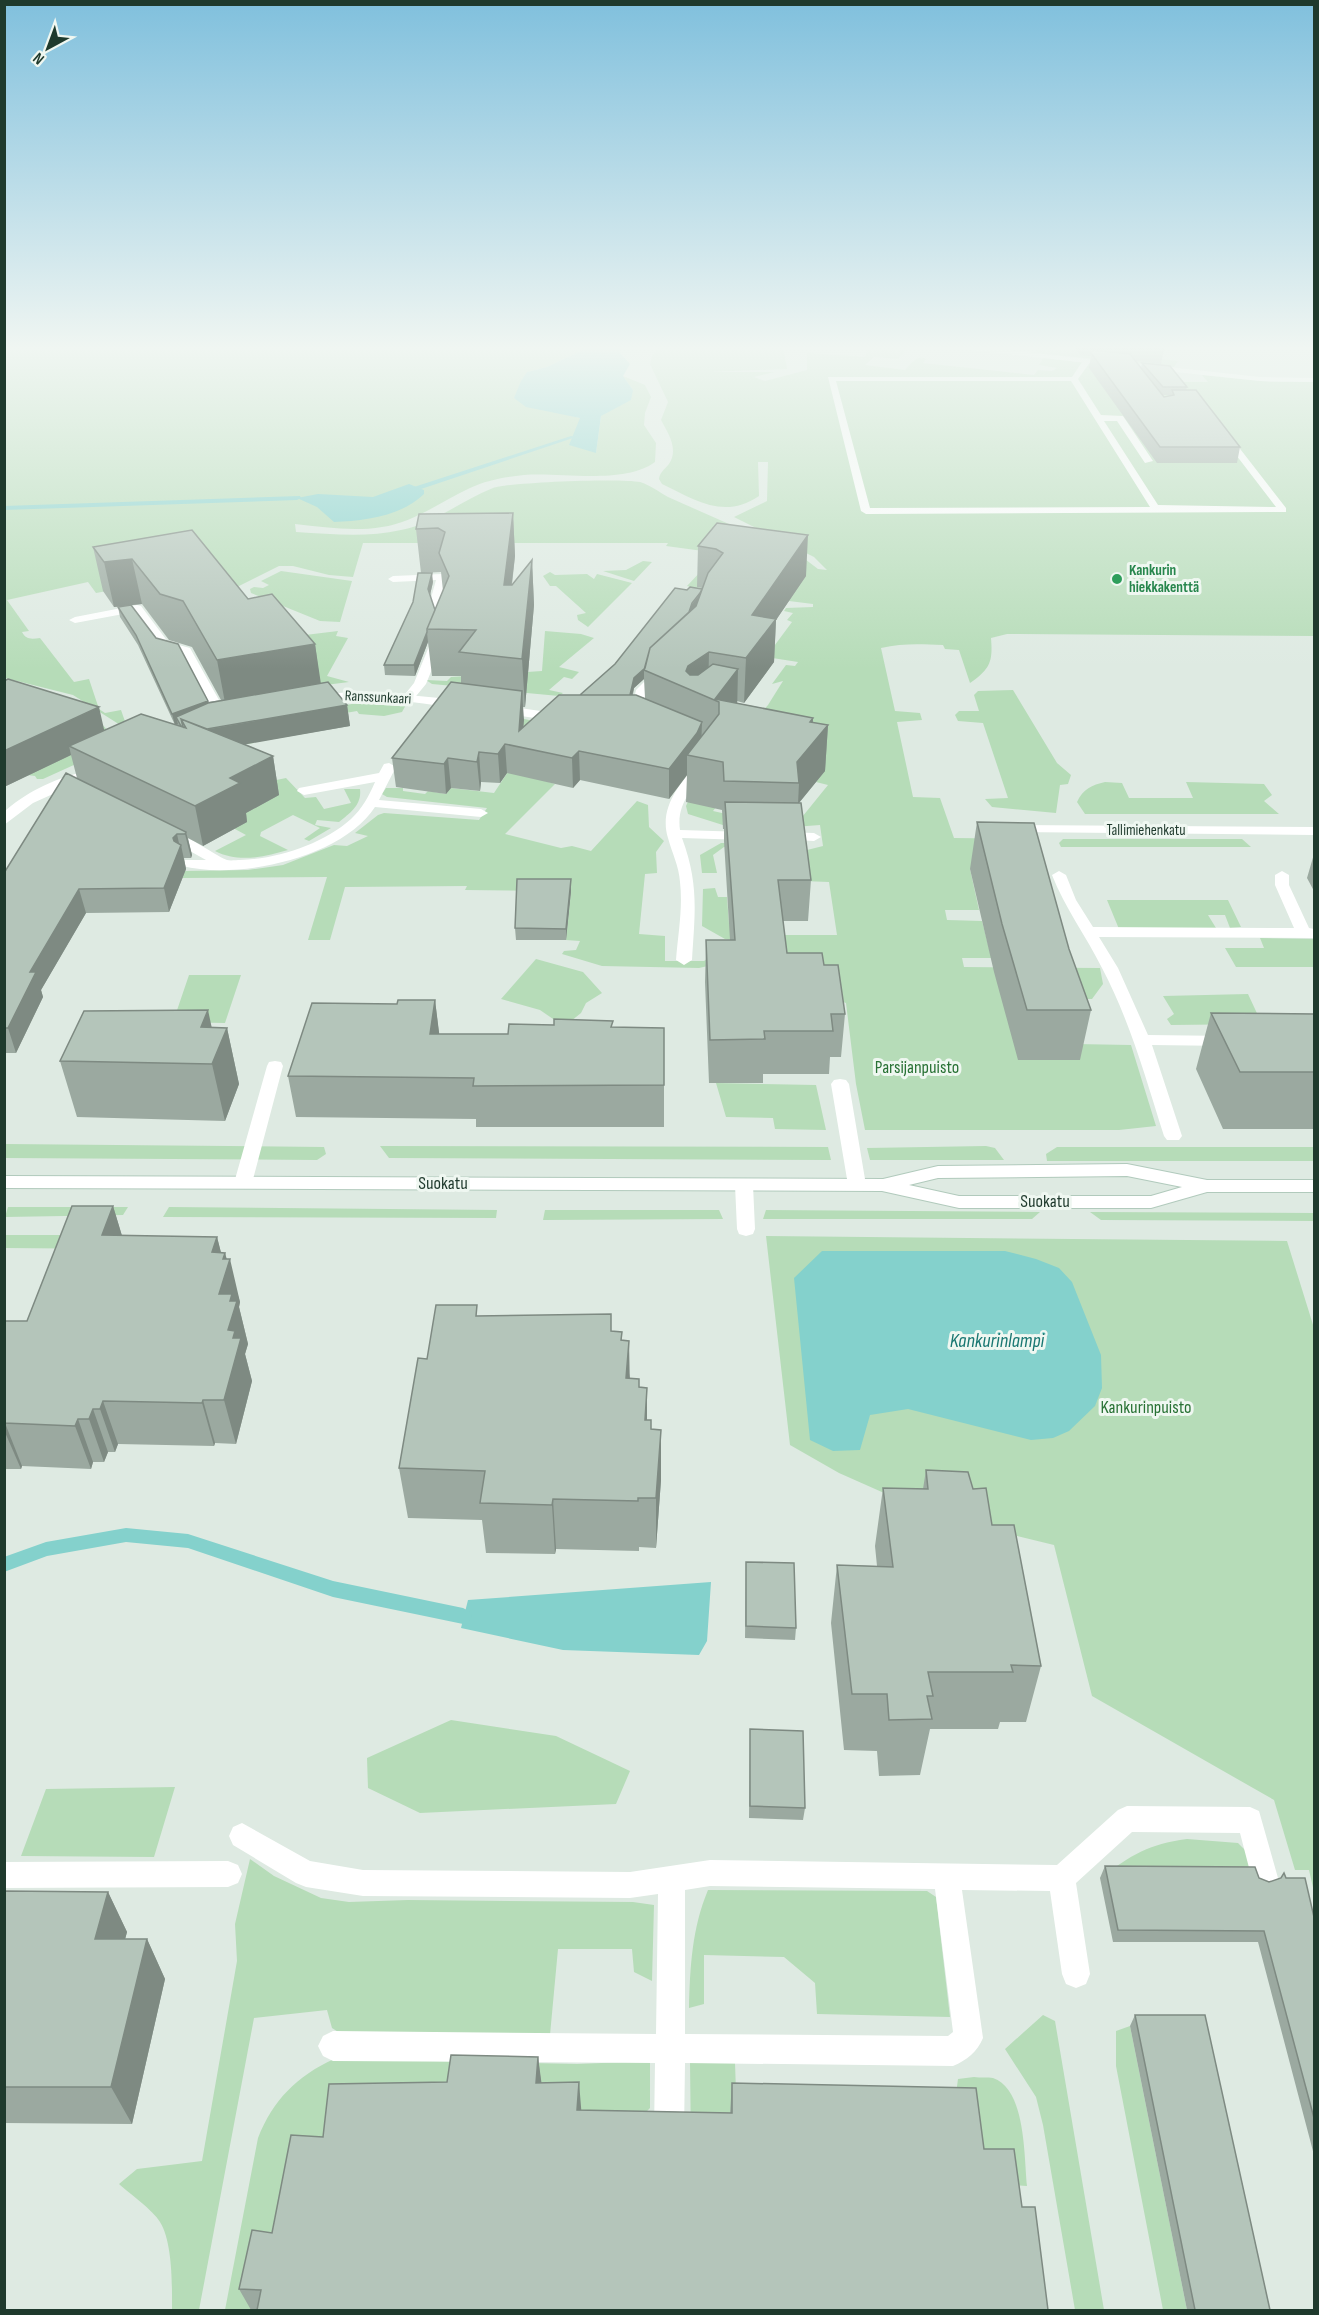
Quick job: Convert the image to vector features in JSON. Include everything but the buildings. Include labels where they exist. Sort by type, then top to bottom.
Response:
[{"type":"street","points":[[851,453],[866,511],[1151,511],[1155,508],[1283,510],[1238,453]]},
{"type":"street","points":[[1120,453],[1155,508]]},
{"type":"street","points":[[1143,453],[1148,461]]},
{"type":"street","points":[[393,579],[442,577],[436,598],[445,622],[420,684],[408,698]]},
{"type":"street","points":[[75,620],[137,608],[164,645],[186,650],[218,709],[218,716]]},
{"type":"street","points":[[635,719],[642,690],[673,661]]},
{"type":"street","name":"Ranssunkaari","points":[[297,702],[342,694],[369,694],[572,718]]},
{"type":"street","points":[[684,960],[686,871],[674,834],[671,812],[688,781],[710,759]]},
{"type":"street","points":[[4,821],[22,805],[92,771]]},
{"type":"street","points":[[187,863],[248,864],[287,856],[322,842],[356,823],[387,772],[304,791]]},
{"type":"street","points":[[63,785],[83,794]]},
{"type":"street","points":[[370,803],[481,813]]},
{"type":"street","points":[[154,829],[226,864]]},
{"type":"street","name":"Tallimiehenkatu","points":[[998,829],[1314,831]]},
{"type":"street","points":[[674,834],[814,837]]},
{"type":"street","points":[[1059,875],[1069,900],[1110,968],[1142,1040],[1173,1137]]},
{"type":"street","points":[[1088,932],[1309,933],[1282,885],[1282,875]]},
{"type":"street","points":[[1142,1040],[1246,1041]]},
{"type":"street","points":[[243,1184],[275,1066]]},
{"type":"street","points":[[840,1084],[857,1185]]},
{"type":"street","name":"Suokatu","points":[[882,1185],[938,1172],[1127,1170],[1208,1186],[1314,1186]]},
{"type":"street","name":"Suokatu","points":[[4,1182],[882,1185],[959,1202],[1151,1202],[1208,1186]]},
{"type":"street","points":[[744,1185],[746,1229]]},
{"type":"street","points":[[242,1836],[306,1874],[363,1883],[630,1885],[710,1873],[1062,1878],[1127,1819],[1250,1820],[1264,1878]]},
{"type":"street","points":[[4,1875],[228,1874]]},
{"type":"street","points":[[333,2046],[953,2052],[968,2038],[947,1876]]},
{"type":"street","points":[[1062,1878],[1076,1974]]},
{"type":"street","points":[[669,2132],[672,1879]]},
{"type":"green space","name":"Parsijanpuisto","points":[[5,453],[655,453],[655,462],[627,473],[592,476],[524,475],[490,481],[476,485],[394,525],[349,529],[295,524],[296,532],[375,534],[413,527],[482,493],[503,486],[542,482],[629,481],[647,485],[668,497],[801,556],[818,569],[827,570],[814,557],[734,517],[767,501],[768,462],[758,462],[759,496],[746,503],[722,507],[698,501],[662,484],[659,479],[673,453],[1314,453],[1314,636],[1007,634],[991,638],[989,664],[970,683],[959,650],[945,649],[943,645],[927,644],[881,648],[895,711],[920,713],[922,720],[897,722],[913,797],[940,798],[954,838],[1032,839],[1052,887],[1041,887],[970,869],[979,910],[945,910],[947,920],[982,921],[990,952],[1071,958],[962,958],[964,967],[1100,968],[1103,984],[1092,999],[1060,999],[1075,1044],[1131,1045],[1156,1126],[1119,1130],[865,1130],[856,1084],[846,1003],[730,961],[699,968],[602,966],[562,954],[564,951],[576,950],[580,941],[566,940],[571,891],[465,890],[467,886],[345,887],[330,940],[308,940],[327,877],[181,878],[184,871],[248,870],[283,865],[334,845],[347,846],[368,836],[355,833],[384,813],[479,820],[487,808],[387,797],[382,794],[386,788],[403,788],[403,791],[425,794],[428,791],[446,794],[451,788],[494,793],[529,740],[511,716],[538,722],[545,781],[555,784],[505,834],[561,848],[572,846],[591,851],[637,801],[648,805],[649,827],[664,841],[656,852],[657,873],[645,874],[639,934],[665,936],[665,961],[704,961],[735,940],[725,939],[702,926],[703,889],[715,888],[718,897],[727,897],[729,924],[733,931],[778,935],[837,935],[829,882],[803,881],[799,852],[823,846],[820,825],[794,827],[828,785],[816,782],[824,771],[744,732],[768,705],[783,681],[772,684],[786,665],[795,666],[798,662],[766,657],[792,622],[787,620],[793,613],[784,611],[786,608],[813,607],[813,604],[789,601],[716,564],[697,587],[729,592],[687,586],[718,553],[666,546],[668,543],[363,543],[353,577],[329,575],[293,566],[279,566],[237,587],[200,574],[96,593],[88,582],[7,600],[29,631],[22,632],[24,635],[30,638],[40,638],[74,682],[89,679],[99,709],[105,713],[121,710],[128,730],[73,695],[5,678]]},
{"type":"green space","points":[[643,561],[652,562],[634,581],[603,571],[626,570]]},
{"type":"green space","points":[[281,571],[352,581],[340,622],[320,621],[251,593],[250,589],[254,587],[263,588],[269,585],[261,581]]},
{"type":"green space","points":[[550,572],[555,575],[587,574],[594,579],[597,574],[632,583],[588,627],[578,620],[577,615],[586,613],[556,586],[550,586],[543,576]]},
{"type":"green space","points":[[338,631],[336,636],[348,638],[327,676],[349,682],[246,695],[297,636]]},
{"type":"green space","points":[[545,631],[581,634],[594,638],[559,667],[579,672],[572,679],[564,677],[549,690],[563,693],[559,696],[432,684],[426,680],[447,681],[451,677],[542,671]]},
{"type":"green space","points":[[1013,690],[1057,763],[1071,775],[1068,784],[1060,785],[1056,813],[992,807],[985,799],[1008,798],[983,723],[958,721],[955,715],[959,711],[979,711],[974,695],[978,691]]},
{"type":"green space","points":[[374,700],[407,703],[402,712],[384,716],[359,714],[357,711],[248,730],[254,743],[236,746],[262,783],[286,778],[305,798],[316,797],[324,809],[351,803],[344,789],[360,789],[359,800],[351,812],[339,822],[317,820],[315,825],[331,828],[309,841],[304,839],[320,828],[293,815],[261,832],[260,836],[288,850],[260,857],[242,858],[215,851],[246,835],[235,829],[234,725]]},
{"type":"green space","points":[[100,722],[120,744],[43,779],[27,775]]},
{"type":"green space","points":[[1105,782],[1122,783],[1129,798],[1193,798],[1186,782],[1264,784],[1272,795],[1264,801],[1279,814],[1085,814],[1077,802],[1079,798],[1088,788]]},
{"type":"green space","points":[[727,793],[713,811],[744,818],[726,826],[688,814],[686,806],[691,795]]},
{"type":"green space","points":[[1063,839],[1242,839],[1251,847],[1061,847],[1059,843]]},
{"type":"green space","points":[[721,843],[758,843],[758,847],[724,847],[713,855],[717,873],[702,873],[700,855]]},
{"type":"green space","points":[[1107,900],[1228,900],[1241,927],[1230,928],[1225,915],[1208,915],[1216,928],[1119,929]]},
{"type":"green space","points":[[1260,938],[1314,939],[1314,967],[1236,967],[1225,948],[1264,948]]},
{"type":"green space","points":[[536,959],[583,972],[602,993],[586,1003],[581,1013],[571,1021],[556,1021],[540,1010],[501,999]]},
{"type":"green space","points":[[189,975],[241,975],[225,1023],[173,1022]]},
{"type":"green space","points":[[1248,994],[1262,1024],[1171,1025],[1167,1019],[1174,1014],[1163,996]]},
{"type":"green space","points":[[716,1083],[816,1085],[826,1130],[775,1129],[773,1118],[726,1117]]},
{"type":"green space","points":[[5,1144],[324,1147],[326,1154],[317,1160],[5,1158]]},
{"type":"green space","points":[[380,1146],[828,1147],[831,1160],[389,1158]]},
{"type":"green space","points":[[986,1146],[995,1148],[1004,1160],[870,1160],[867,1148]]},
{"type":"green space","points":[[1057,1147],[1314,1147],[1314,1161],[1047,1161],[1046,1154]]},
{"type":"green space","points":[[8,1207],[128,1207],[123,1215],[5,1217]]},
{"type":"green space","points":[[169,1207],[497,1210],[496,1218],[163,1217]]},
{"type":"green space","points":[[545,1210],[719,1210],[723,1219],[543,1220]]},
{"type":"green space","points":[[766,1210],[1040,1212],[1032,1219],[763,1219]]},
{"type":"green space","points":[[1090,1212],[1314,1213],[1314,1221],[1101,1220]]},
{"type":"green space","points":[[5,1235],[128,1235],[126,1249],[5,1248]]},
{"type":"green space","name":"Kankurinpuisto","points":[[766,1236],[1287,1241],[1314,1328],[1314,1892],[1309,1870],[1295,1870],[1274,1800],[1092,1696],[1054,1545],[936,1516],[839,1473],[790,1445]]},
{"type":"green space","points":[[451,1720],[556,1736],[630,1771],[616,1804],[420,1813],[368,1788],[367,1758]]},
{"type":"green space","points":[[175,1787],[154,1857],[21,1856],[46,1789]]},
{"type":"green space","points":[[1187,1839],[1238,1843],[1250,1855],[1255,1879],[1100,1878],[1151,1847]]},
{"type":"green space","points":[[250,1859],[274,1876],[321,1898],[349,1902],[408,1900],[633,1902],[654,1905],[652,1981],[634,1972],[632,1949],[558,1949],[550,2035],[343,2035],[332,2028],[327,2010],[254,2018],[199,2310],[172,2310],[171,2265],[164,2231],[152,2212],[119,2184],[137,2169],[202,2161],[237,1961],[235,1924]]},
{"type":"green space","points":[[708,1890],[927,1891],[936,1897],[950,2017],[817,2014],[815,1983],[784,1957],[704,1955],[704,2004],[689,2008],[695,1933]]},
{"type":"green space","points":[[1043,2015],[1055,2021],[1104,2310],[1075,2310],[1043,2125],[1036,2097],[1005,2049]]},
{"type":"green space","points":[[1130,2026],[1187,2310],[1163,2310],[1116,2066],[1116,2031]]},
{"type":"green space","points":[[334,2059],[577,2064],[650,2061],[650,2108],[640,2118],[259,2310],[225,2310],[258,2138],[264,2124],[279,2101],[298,2081]]},
{"type":"green space","points":[[690,2062],[735,2063],[737,2120],[691,2149]]},
{"type":"green space","points":[[993,2078],[1004,2085],[1012,2095],[1024,2142],[1027,2186],[1000,2184],[956,2094],[958,2079]]},
{"type":"water","points":[[409,484],[424,490],[424,494],[405,508],[382,516],[358,520],[334,522],[317,507],[297,498],[318,494],[373,497]]},
{"type":"water","name":"Kankurinlampi","points":[[822,1251],[1005,1251],[1059,1268],[1072,1282],[1101,1355],[1102,1388],[1095,1406],[1069,1431],[1053,1438],[1031,1440],[908,1409],[870,1415],[860,1450],[833,1451],[810,1440],[794,1278]]},
{"type":"water","points":[[711,1582],[707,1641],[699,1655],[563,1650],[461,1628],[468,1600]]},
{"type":"waterway","points":[[418,487],[523,453]]},
{"type":"waterway","points":[[4,508],[297,498]]},
{"type":"waterway","points":[[4,1565],[46,1549],[126,1535],[188,1541],[333,1589],[463,1616]]},
{"type":"place","name":"Kankurin hiekkakenttä","points":[[1117,579]]}]
